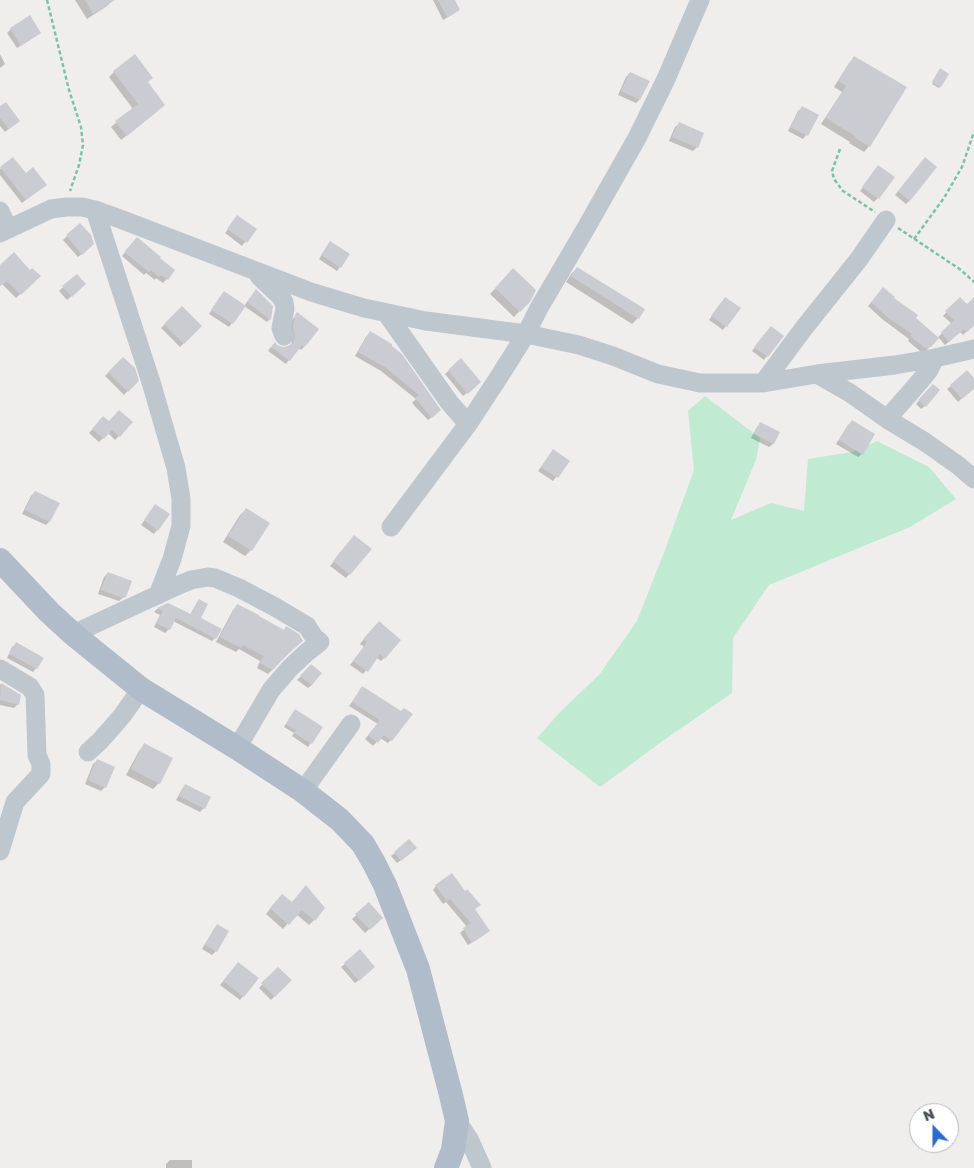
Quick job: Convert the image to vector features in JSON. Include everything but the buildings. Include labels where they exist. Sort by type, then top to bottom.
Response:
[{"type":"main road","points":[[2,570],[73,634],[141,689],[238,748],[303,791],[340,820],[363,844],[385,885],[418,969],[452,1095],[457,1121],[453,1150],[446,1168]]},
{"type":"street","points":[[391,527],[468,424],[526,334],[539,308],[637,138],[666,80],[700,0]]},
{"type":"street","points":[[0,210],[4,230],[51,209],[82,207],[95,210],[311,292],[364,308],[426,321],[526,334],[579,346],[613,356],[658,374],[700,383],[763,383],[817,374],[895,365],[974,349]]},
{"type":"street","points":[[95,210],[151,382],[176,468],[180,491],[181,526],[172,560],[158,595]]},
{"type":"street","points":[[763,383],[859,259],[886,220]]},
{"type":"street","points":[[253,270],[284,302],[285,309],[281,328],[284,336]]},
{"type":"street","points":[[387,314],[449,402],[468,424]]},
{"type":"street","points":[[887,419],[929,370],[935,358]]},
{"type":"street","points":[[817,374],[850,393],[924,442],[974,479]]},
{"type":"street","points":[[73,634],[192,580],[208,577],[215,578],[254,596],[307,626],[314,637],[320,642],[290,668],[271,690],[238,748]]},
{"type":"street","points":[[0,669],[30,687],[36,695],[37,755],[41,764],[41,774],[15,802],[0,851]]},
{"type":"street","points":[[88,752],[122,716],[141,689]]},
{"type":"street","points":[[303,791],[350,724]]},
{"type":"street","points":[[457,1121],[469,1140],[482,1168]]},
{"type":"path","points":[[47,0],[69,90],[81,127],[83,145],[66,207]]},
{"type":"path","points":[[914,239],[944,198],[962,167],[974,132]]},
{"type":"green space","points":[[705,396],[760,438],[756,460],[731,520],[771,503],[804,511],[808,459],[852,452],[877,441],[929,467],[956,499],[910,527],[769,585],[733,638],[732,693],[600,787],[537,738],[561,711],[599,675],[637,621],[694,470],[688,411]]}]
